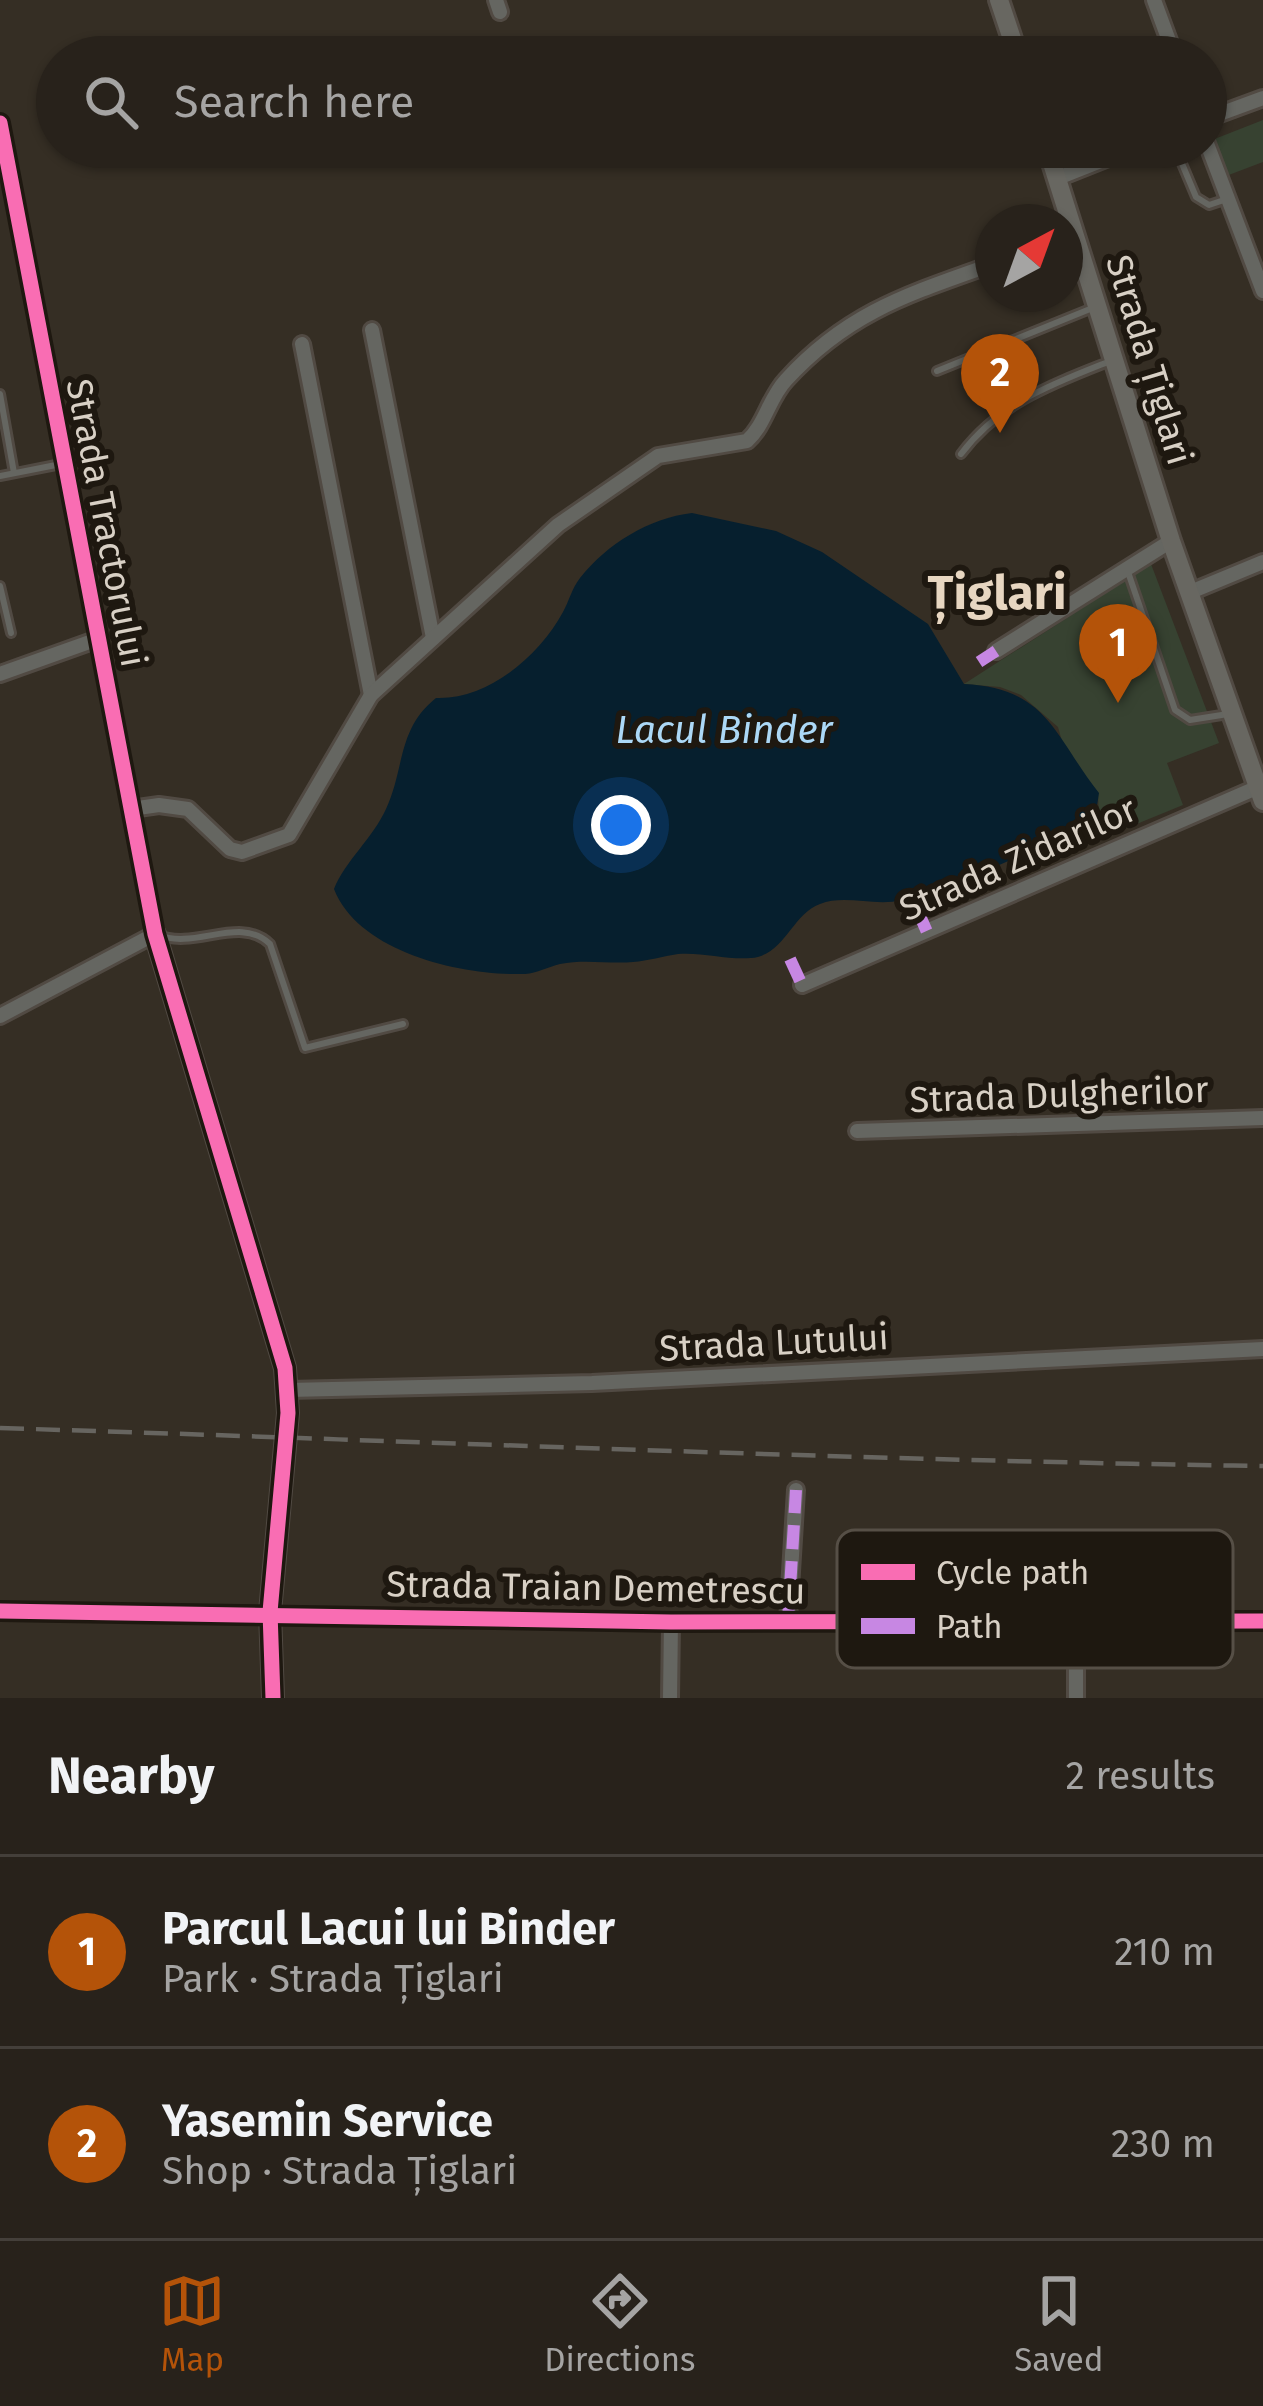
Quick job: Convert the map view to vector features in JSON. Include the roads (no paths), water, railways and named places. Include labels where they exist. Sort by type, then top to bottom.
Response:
[{"type":"street","points":[[999,0],[1011,36]]},
{"type":"street","points":[[1154,0],[1167,36]]},
{"type":"street","points":[[1227,111],[1263,98]]},
{"type":"street","name":"Strada Tractorului","points":[[0,123],[155,934]]},
{"type":"street","name":"Strada Țiglari","points":[[1054,168],[1063,204]]},
{"type":"street","points":[[1058,178],[1083,168]]},
{"type":"street","points":[[1216,168],[1263,290]]},
{"type":"street","points":[[131,809],[159,805],[188,809],[230,848],[242,852],[289,835],[371,695],[558,525],[644,463],[674,451],[747,441],[783,382],[831,334],[904,295],[975,270]]},
{"type":"street","name":"Strada Țiglari","points":[[1083,270],[1188,593],[1261,791]]},
{"type":"street","points":[[372,330],[433,638]]},
{"type":"street","points":[[302,344],[371,695]]},
{"type":"street","points":[[996,651],[1171,541]]},
{"type":"street","points":[[1188,593],[1263,562]]},
{"type":"street","points":[[0,674],[98,639]]},
{"type":"street","name":"Strada Zidarilor","points":[[802,986],[1261,791]]},
{"type":"street","points":[[0,1016],[155,934],[280,1346],[288,1390],[270,1612],[273,1698]]},
{"type":"street","name":"Strada Dulgherilor","points":[[857,1131],[1263,1118]]},
{"type":"street","name":"Strada Lutului","points":[[288,1390],[592,1383],[1263,1349]]},
{"type":"street","points":[[788,1621],[796,1490]]},
{"type":"street","name":"Strada Traian Demetrescu","points":[[0,1611],[837,1621]]},
{"type":"street","name":"Strada Traian Demetrescu","points":[[1233,1621],[1263,1621]]},
{"type":"street","points":[[670,1698],[671,1622]]},
{"type":"lane","points":[[1184,168],[1196,197],[1209,206],[1227,199]]},
{"type":"lane","points":[[937,370],[1097,306]]},
{"type":"lane","points":[[961,454],[975,436],[1030,393],[1114,360]]},
{"type":"lane","points":[[0,394],[14,473]]},
{"type":"lane","points":[[0,476],[64,464]]},
{"type":"lane","points":[[1127,569],[1175,710],[1190,720],[1230,713]]},
{"type":"lane","points":[[0,586],[11,633]]},
{"type":"lane","points":[[155,934],[179,944],[249,930],[260,934],[270,944],[305,1048],[403,1024]]},
{"type":"water","name":"Lacul Binder","points":[[692,513],[776,531],[822,552],[928,624],[964,684],[1014,695],[1046,719],[1099,793],[1095,818],[1001,864],[902,900],[820,904],[772,950],[751,958],[678,954],[500,974],[416,956],[366,930],[334,889],[386,809],[408,736],[423,710],[436,698],[474,692],[510,672],[553,628],[577,582],[603,554],[645,527]]},
{"type":"railway","points":[[0,1428],[1263,1466]]},
{"type":"place","name":"Yasemin Service","points":[[1000,433]]},
{"type":"place","name":"Parcul Lacui lui Binder","points":[[1118,703]]},
{"type":"district","name":"Țiglari","points":[[997,593]]}]
